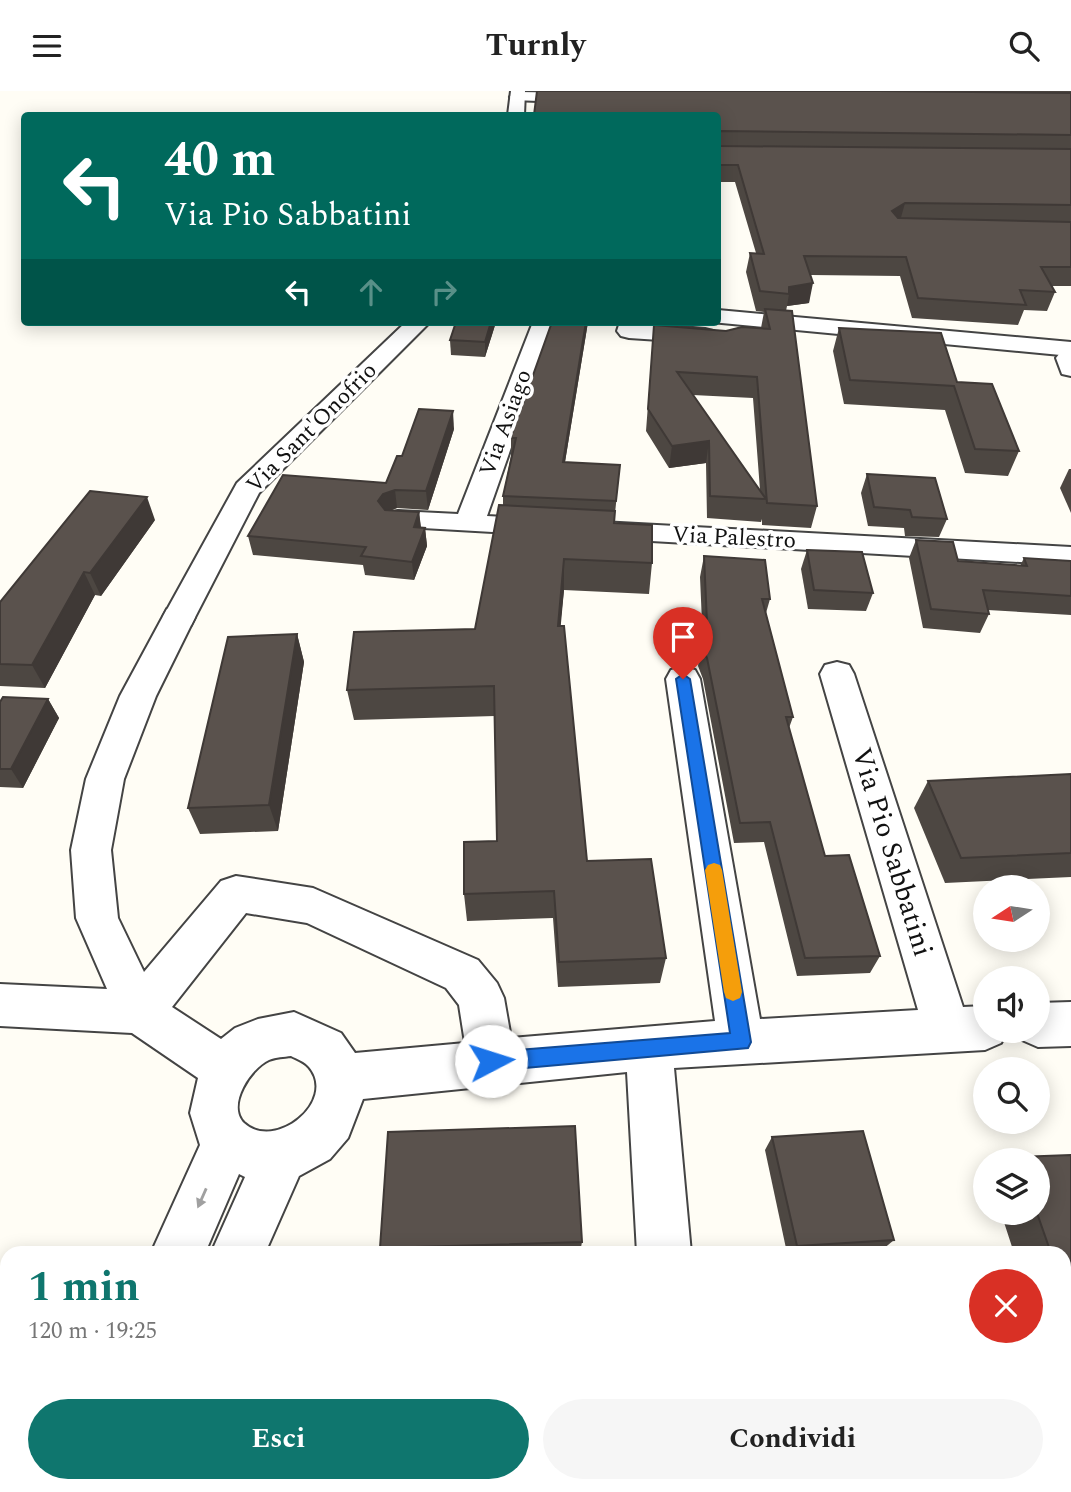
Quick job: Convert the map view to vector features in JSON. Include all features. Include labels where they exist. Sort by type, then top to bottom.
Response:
[{"type":"street","points":[[516,112],[518,94],[599,98]]},
{"type":"street","points":[[721,317],[1071,352],[1068,358],[1071,369]]},
{"type":"street","name":"Via Sant'Onofrio","points":[[140,1012],[97,918],[91,850],[105,779],[138,696],[247,489],[415,326]]},
{"type":"street","name":"Via Asiago","points":[[469,524],[543,326]]},
{"type":"street","points":[[630,326],[629,331],[722,337],[722,342]]},
{"type":"street","name":"Via Palestro","points":[[398,520],[1071,556]]},
{"type":"street","name":"Via Pio Sabbatini","points":[[837,674],[966,1029]]},
{"type":"street","points":[[683,679],[741,1042]]},
{"type":"street","points":[[140,1012],[236,894],[313,907],[462,974],[481,998],[491,1061]]},
{"type":"street","points":[[0,1005],[140,1012],[226,1069]]},
{"type":"street","points":[[1050,1025],[1071,1024]]},
{"type":"street","points":[[341,1078],[649,1047],[966,1029]]},
{"type":"street","points":[[294,1034],[311,1038],[326,1048],[336,1061],[341,1078],[338,1103],[327,1127],[306,1146],[281,1157],[261,1158],[242,1154],[228,1143],[217,1127],[213,1108],[216,1088],[239,1053],[256,1042],[274,1035],[294,1034]]},
{"type":"street","points":[[649,1047],[663,1246]]},
{"type":"street","points":[[180,1246],[228,1143]]},
{"type":"street","points":[[241,1246],[281,1157]]},
{"type":"building","points":[[537,91],[1071,93],[1071,135],[721,131],[721,112],[534,112]]},
{"type":"building","points":[[721,146],[1071,149],[1071,205],[905,203],[892,211],[898,218],[1071,222],[1071,267],[1041,267],[1055,292],[1020,290],[1026,305],[918,298],[906,257],[804,256],[813,283],[789,287],[789,294],[760,291],[750,253],[764,254],[738,165],[721,165]]},
{"type":"building","points":[[765,309],[792,311],[817,506],[767,503],[757,377],[677,372],[766,499],[710,496],[709,441],[672,446],[648,409],[654,326],[726,331],[742,327],[770,329]]},
{"type":"building","points":[[455,326],[490,326],[485,342],[450,340]]},
{"type":"building","points":[[551,326],[585,326],[563,462],[620,465],[616,501],[503,496],[516,438],[511,438]]},
{"type":"building","points":[[839,328],[941,333],[957,382],[992,384],[1019,451],[975,449],[954,386],[850,380]]},
{"type":"building","points":[[419,409],[453,411],[426,491],[395,490],[383,494],[378,501],[385,510],[419,512],[414,527],[425,528],[412,562],[361,556],[366,547],[248,536],[283,475],[386,483],[397,456],[402,456]]},
{"type":"building","points":[[867,474],[935,478],[947,519],[912,517],[910,510],[874,507]]},
{"type":"building","points":[[90,491],[147,497],[90,573],[84,572],[32,665],[0,664],[0,602]]},
{"type":"building","points":[[499,505],[615,511],[614,523],[652,525],[652,563],[564,559],[558,626],[564,626],[587,861],[651,859],[666,958],[559,962],[554,891],[464,894],[464,842],[497,841],[494,686],[347,690],[354,632],[475,629]]},
{"type":"building","points":[[916,540],[953,542],[958,561],[1027,566],[1024,558],[1071,561],[1071,596],[983,590],[989,614],[931,609]]},
{"type":"building","points":[[807,550],[862,552],[873,593],[814,590]]},
{"type":"building","points":[[704,556],[765,560],[770,599],[762,599],[793,717],[786,717],[825,856],[849,855],[880,956],[805,958],[770,822],[740,823],[707,658],[701,645],[708,645]]},
{"type":"building","points":[[297,634],[269,805],[188,808],[228,637]]},
{"type":"building","points":[[3,697],[48,699],[11,769],[0,769],[0,702]]},
{"type":"building","points":[[1071,774],[1071,853],[961,858],[928,781]]},
{"type":"building","points":[[575,1126],[582,1242],[380,1246],[388,1132]]},
{"type":"building","points":[[863,1131],[894,1240],[797,1246],[772,1137]]},
{"type":"building","points":[[1071,1155],[1071,1246],[1049,1246],[1041,1225],[1050,1225],[1050,1156]]},
{"type":"slow traffic","points":[[714,870],[733,992]]},
{"type":"route","points":[[491,1061],[741,1042],[683,679]]}]
